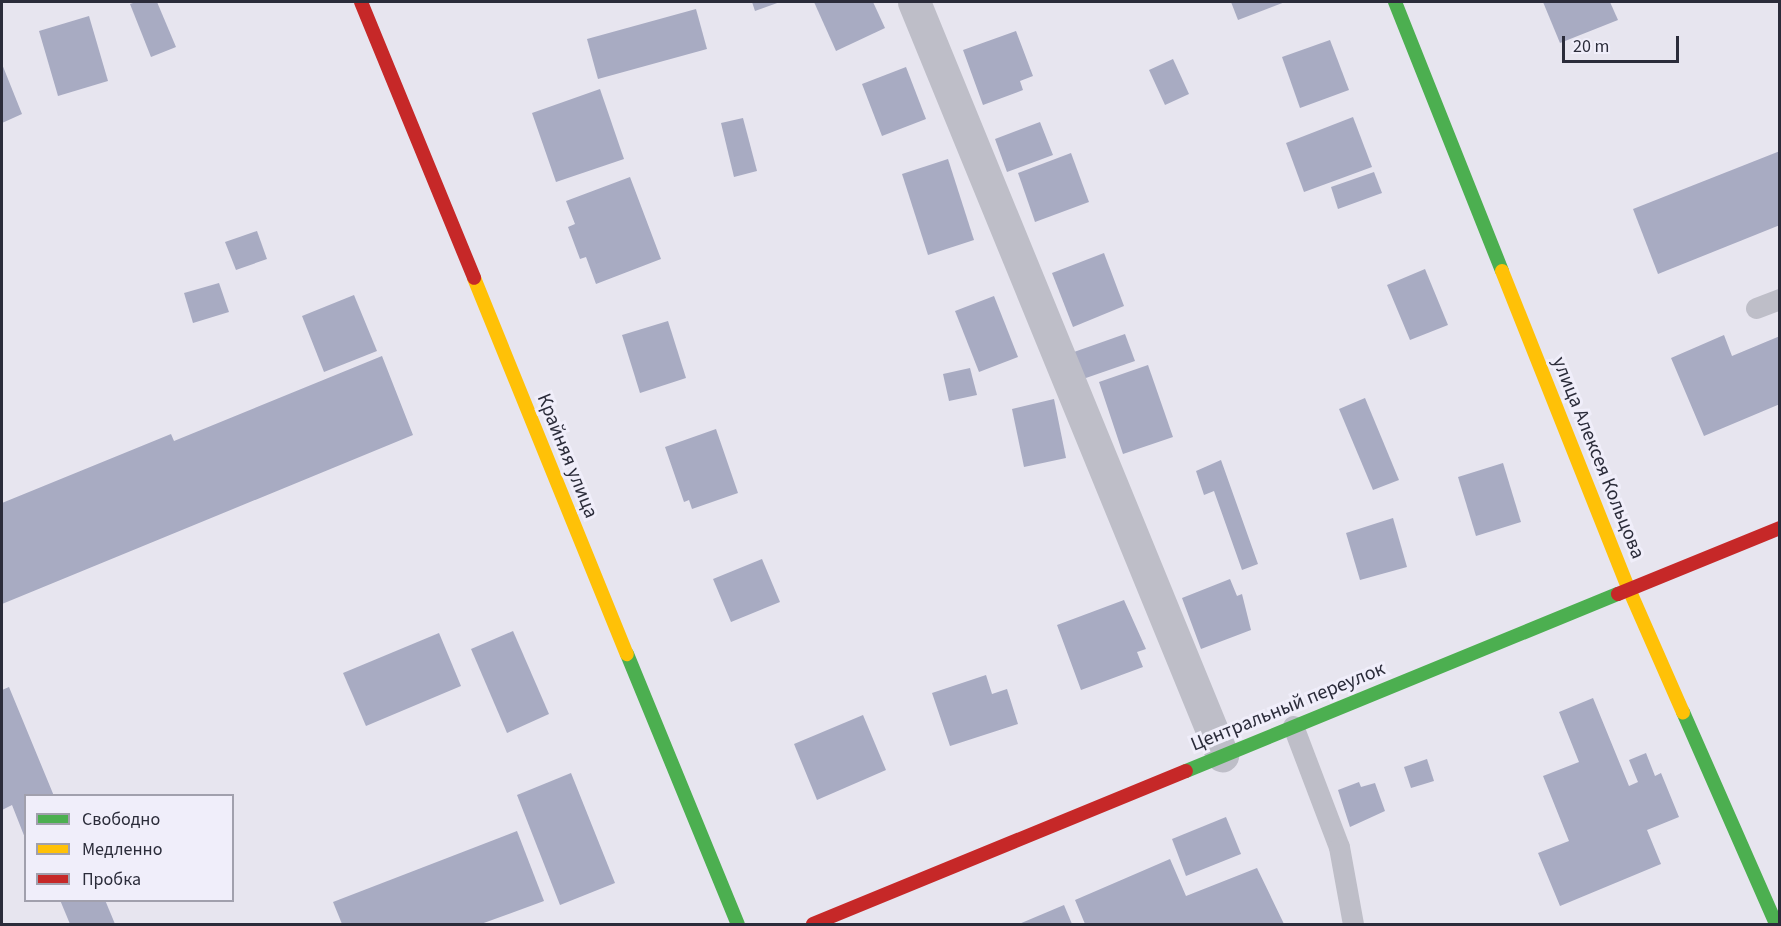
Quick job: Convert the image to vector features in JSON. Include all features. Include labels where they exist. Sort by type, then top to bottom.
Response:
[{"type":"street","name":"Крайняя улица","points":[[361,2],[738,924]]},
{"type":"street","points":[[914,2],[1222,755]]},
{"type":"street","name":"улица Алексея Кольцова","points":[[1395,2],[1628,587],[1776,924]]},
{"type":"street","name":"Центральный переулок","points":[[813,924],[1628,587],[1779,528]]},
{"type":"lane","points":[[1756,308],[1779,299]]},
{"type":"lane","points":[[1293,726],[1339,848],[1353,924]]},
{"type":"building","points":[[157,2],[176,47],[151,57],[130,4]]},
{"type":"building","points":[[752,2],[780,2],[755,11]]},
{"type":"building","points":[[814,2],[873,2],[885,28],[836,51]]},
{"type":"building","points":[[1231,2],[1285,2],[1238,20]]},
{"type":"building","points":[[1543,2],[1610,2],[1618,20],[1560,43]]},
{"type":"building","points":[[696,9],[707,49],[598,79],[587,39]]},
{"type":"building","points":[[89,16],[108,81],[58,96],[39,31]]},
{"type":"building","points":[[1016,31],[1033,76],[1020,81],[1023,90],[983,105],[963,50]]},
{"type":"building","points":[[1330,40],[1349,90],[1300,108],[1282,57]]},
{"type":"building","points":[[1173,59],[1189,94],[1165,105],[1149,70]]},
{"type":"building","points":[[2,64],[22,114],[2,123]]},
{"type":"building","points":[[906,67],[926,119],[882,136],[862,84]]},
{"type":"building","points":[[600,89],[624,159],[556,182],[532,113]]},
{"type":"building","points":[[1353,117],[1372,167],[1304,192],[1286,143]]},
{"type":"building","points":[[743,118],[757,171],[734,177],[721,123]]},
{"type":"building","points":[[1040,122],[1053,155],[1007,172],[995,139]]},
{"type":"building","points":[[1780,151],[1780,225],[1658,274],[1633,209]]},
{"type":"building","points":[[1071,153],[1089,202],[1035,222],[1018,173]]},
{"type":"building","points":[[948,159],[974,240],[928,255],[902,174]]},
{"type":"building","points":[[1374,172],[1382,193],[1338,209],[1331,187]]},
{"type":"building","points":[[630,177],[661,259],[596,284],[586,257],[580,259],[568,227],[575,224],[566,201]]},
{"type":"building","points":[[257,231],[267,259],[236,270],[225,242]]},
{"type":"building","points":[[1104,253],[1124,306],[1073,327],[1052,273]]},
{"type":"building","points":[[1425,269],[1448,325],[1410,340],[1387,285]]},
{"type":"building","points":[[219,283],[229,312],[193,323],[184,293]]},
{"type":"building","points":[[354,295],[377,351],[324,372],[302,316]]},
{"type":"building","points":[[994,296],[1018,357],[979,372],[955,311]]},
{"type":"building","points":[[668,321],[686,378],[640,393],[622,335]]},
{"type":"building","points":[[1125,334],[1135,361],[1083,379],[1074,352]]},
{"type":"building","points":[[1724,335],[1732,356],[1780,336],[1780,404],[1704,436],[1671,358]]},
{"type":"building","points":[[382,356],[413,435],[2,604],[2,503],[171,434],[174,441]]},
{"type":"building","points":[[1148,365],[1173,437],[1123,454],[1099,382]]},
{"type":"building","points":[[970,368],[977,395],[949,401],[943,374]]},
{"type":"building","points":[[1365,398],[1399,480],[1373,490],[1339,409]]},
{"type":"building","points":[[1054,399],[1066,458],[1024,467],[1012,409]]},
{"type":"building","points":[[716,429],[738,493],[692,509],[689,500],[684,502],[665,447]]},
{"type":"building","points":[[1221,460],[1258,564],[1242,570],[1214,491],[1204,495],[1196,471]]},
{"type":"building","points":[[1503,463],[1521,522],[1476,536],[1458,477]]},
{"type":"building","points":[[1393,518],[1407,567],[1360,580],[1346,533]]},
{"type":"building","points":[[762,559],[780,602],[731,622],[713,579]]},
{"type":"building","points":[[1230,579],[1237,596],[1242,594],[1251,630],[1201,649],[1182,598]]},
{"type":"building","points":[[1124,600],[1146,649],[1137,652],[1143,667],[1081,690],[1057,625]]},
{"type":"building","points":[[513,631],[549,714],[507,733],[471,649]]},
{"type":"building","points":[[439,633],[461,686],[366,726],[343,673]]},
{"type":"building","points":[[986,675],[992,694],[1007,689],[1018,724],[950,746],[932,693]]},
{"type":"building","points":[[9,687],[53,794],[24,794],[24,835],[12,805],[2,810],[2,690]]},
{"type":"building","points":[[1593,698],[1629,786],[1638,782],[1629,760],[1646,753],[1655,776],[1661,773],[1679,817],[1647,830],[1661,864],[1560,906],[1538,853],[1569,841],[1543,776],[1579,762],[1559,712]]},
{"type":"building","points":[[863,715],[886,770],[817,800],[794,744]]},
{"type":"building","points":[[1427,759],[1434,781],[1411,788],[1404,767]]},
{"type":"building","points":[[571,773],[615,883],[560,905],[517,795]]},
{"type":"building","points":[[1359,782],[1361,787],[1375,783],[1385,811],[1350,827],[1338,790]]},
{"type":"building","points":[[1226,817],[1241,854],[1186,876],[1172,839]]},
{"type":"building","points":[[517,831],[544,901],[481,924],[342,924],[333,902]]},
{"type":"building","points":[[1170,859],[1186,896],[1257,868],[1284,924],[1085,924],[1075,900]]},
{"type":"building","points":[[61,902],[106,902],[115,924],[70,924]]},
{"type":"building","points":[[1064,905],[1072,924],[1019,924]]},
{"type":"traffic: fast","points":[[1395,2],[1502,271]]},
{"type":"traffic: fast","points":[[1186,771],[1618,594]]},
{"type":"traffic: fast","points":[[627,654],[738,924]]},
{"type":"traffic: fast","points":[[1683,712],[1776,924]]},
{"type":"traffic: slow","points":[[1502,271],[1628,587],[1683,712]]},
{"type":"traffic: slow","points":[[474,278],[627,654]]},
{"type":"traffic: jam","points":[[361,2],[474,278]]},
{"type":"traffic: jam","points":[[1618,594],[1780,528]]},
{"type":"traffic: jam","points":[[813,924],[1186,771]]}]
